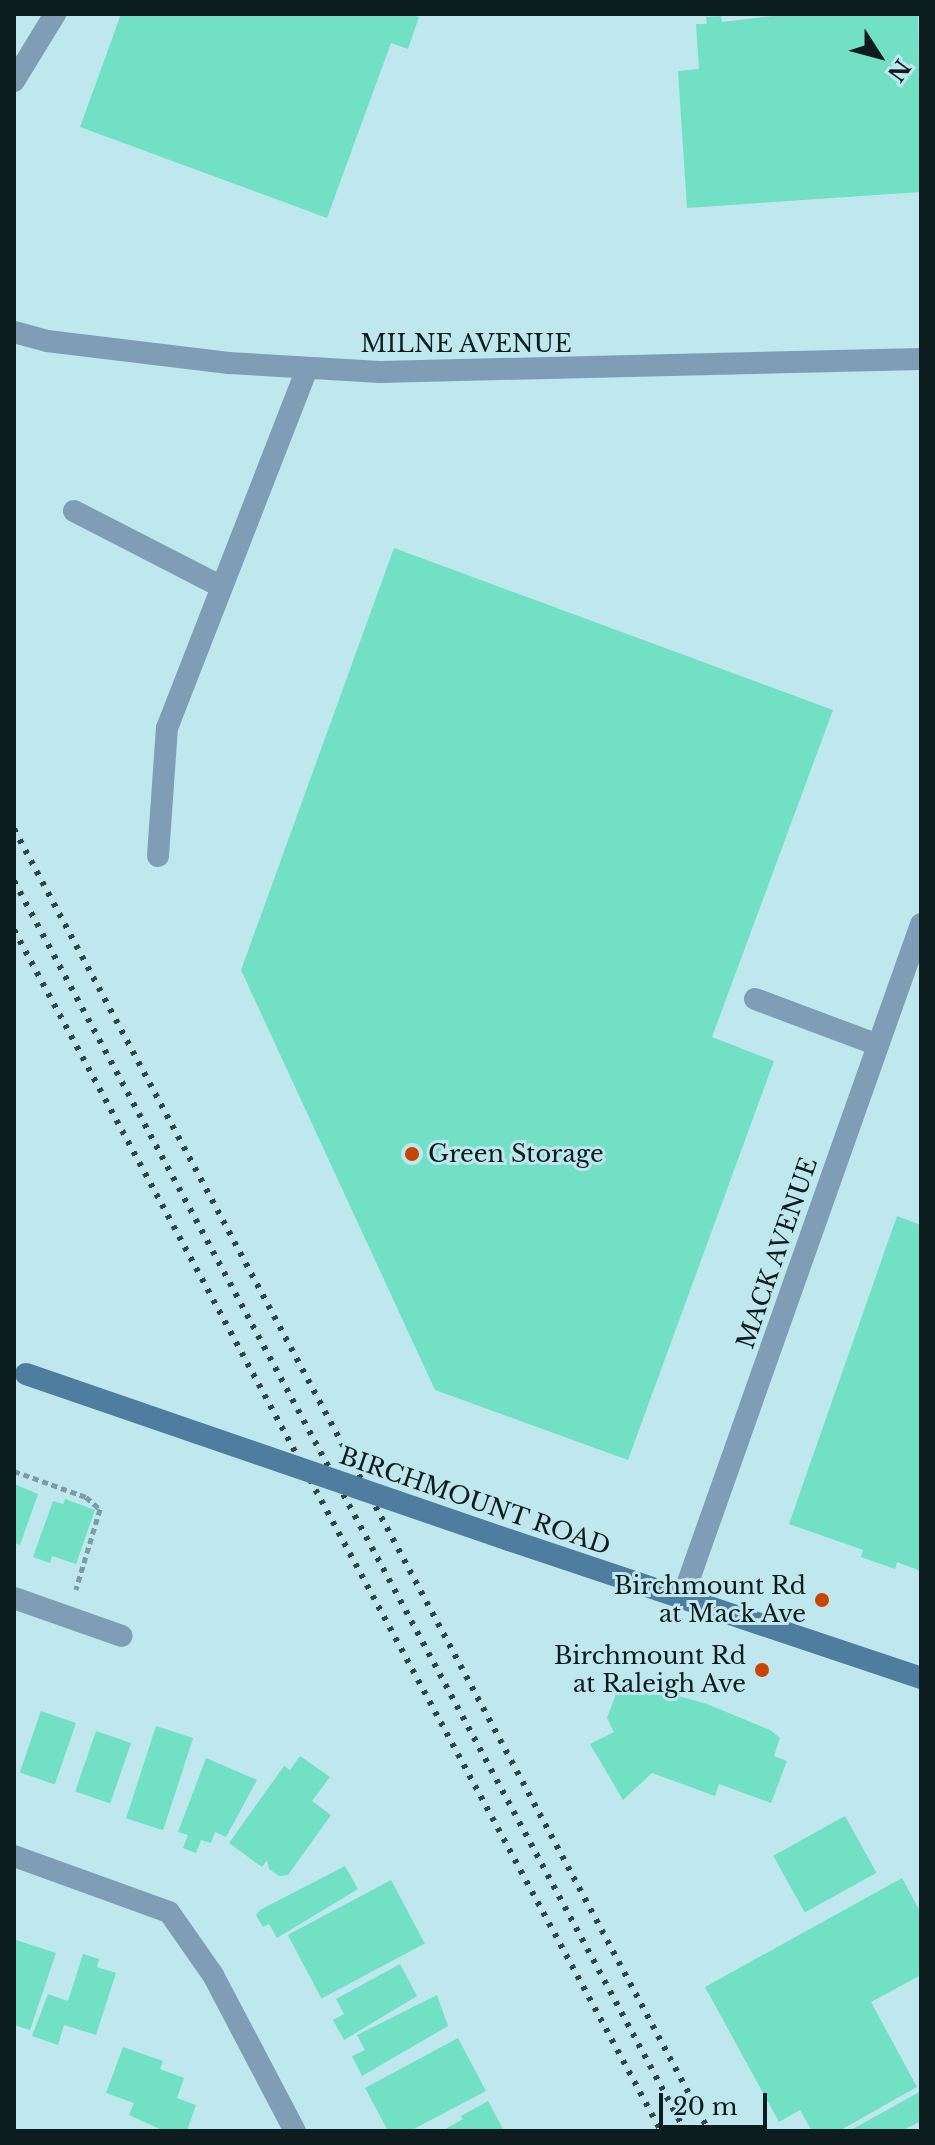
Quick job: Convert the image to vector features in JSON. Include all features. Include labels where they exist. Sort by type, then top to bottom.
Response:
[{"type":"main road","name":"BIRCHMOUNT ROAD","points":[[20,1372],[921,1678]]},
{"type":"street","points":[[14,81],[55,14]]},
{"type":"street","name":"MILNE AVENUE","points":[[14,332],[102,348],[307,368],[596,370],[921,359]]},
{"type":"street","points":[[158,856],[167,728],[307,368]]},
{"type":"street","points":[[74,511],[222,587]]},
{"type":"street","name":"MACK AVENUE","points":[[682,1599],[921,924]]},
{"type":"street","points":[[755,999],[878,1045]]},
{"type":"street","points":[[14,1598],[122,1636]]},
{"type":"street","points":[[14,1856],[169,1912],[213,1975],[295,2131]]},
{"type":"path","points":[[14,1471],[86,1497],[100,1509],[67,1617]]},
{"type":"building","points":[[121,14],[410,14],[419,17],[408,49],[391,43],[327,218],[80,127]]},
{"type":"building","points":[[788,14],[918,14],[921,192],[687,208],[678,71],[699,69],[696,24],[707,24],[706,17],[721,16],[722,22]]},
{"type":"building","points":[[394,548],[833,710],[712,1037],[774,1061],[628,1460],[435,1390],[241,970]]},
{"type":"building","points":[[897,1216],[921,1225],[921,1571],[897,1562],[895,1569],[861,1557],[863,1550],[789,1524]]},
{"type":"building","points":[[14,1484],[38,1494],[20,1545],[14,1543]]},
{"type":"building","points":[[65,1499],[95,1510],[76,1564],[52,1556],[50,1563],[33,1557],[53,1501],[63,1504]]},
{"type":"building","points":[[621,1680],[677,1701],[678,1696],[707,1704],[770,1730],[780,1738],[774,1756],[787,1761],[771,1803],[719,1784],[715,1796],[652,1773],[623,1800],[590,1744],[614,1732],[607,1718]]},
{"type":"building","points":[[41,1711],[76,1723],[55,1785],[20,1772]]},
{"type":"building","points":[[156,1726],[193,1738],[163,1830],[126,1818]]},
{"type":"building","points":[[96,1731],[131,1743],[110,1804],[75,1792]]},
{"type":"building","points":[[300,1756],[330,1777],[312,1801],[331,1815],[288,1875],[279,1876],[269,1869],[267,1860],[262,1867],[229,1843],[284,1766],[290,1770]]},
{"type":"building","points":[[206,1758],[257,1780],[226,1837],[215,1832],[211,1843],[201,1840],[196,1853],[183,1848],[188,1835],[178,1832]]},
{"type":"building","points":[[845,1816],[877,1873],[805,1913],[773,1856]]},
{"type":"building","points":[[345,1866],[358,1889],[277,1938],[269,1924],[263,1927],[256,1915],[260,1910]]},
{"type":"building","points":[[902,1878],[921,1913],[921,1975],[871,2002],[917,2087],[839,2131],[812,2131],[800,2110],[779,2122],[705,1987]]},
{"type":"building","points":[[391,1880],[425,1944],[321,1999],[288,1935]]},
{"type":"building","points":[[16,1940],[56,1953],[30,2030],[14,2025]]},
{"type":"building","points":[[83,1954],[99,1959],[97,1967],[116,1973],[96,2035],[64,2025],[58,2045],[32,2036],[48,1994],[68,2001]]},
{"type":"building","points":[[400,1964],[417,1996],[344,2040],[333,2020],[344,2014],[336,1999]]},
{"type":"building","points":[[437,1995],[448,2026],[362,2076],[352,2056],[365,2050],[357,2035]]},
{"type":"building","points":[[458,2038],[486,2091],[410,2131],[388,2131],[365,2088]]},
{"type":"building","points":[[123,2047],[163,2061],[160,2069],[184,2078],[177,2098],[196,2105],[187,2131],[164,2131],[129,2115],[134,2103],[106,2093]]},
{"type":"building","points":[[921,2091],[921,2121],[901,2131],[849,2131]]},
{"type":"building","points":[[488,2101],[504,2131],[442,2131],[463,2119],[461,2116]]},
{"type":"railway","points":[[14,829],[709,2131]]},
{"type":"railway","points":[[14,881],[685,2131]]},
{"type":"railway","points":[[14,930],[661,2131]]},
{"type":"place","name":"Green Storage","points":[[412,1154]]},
{"type":"place","name":"Birchmount Rd at Mack Ave","points":[[822,1600]]},
{"type":"place","name":"Birchmount Rd at Raleigh Ave","points":[[762,1670]]}]
